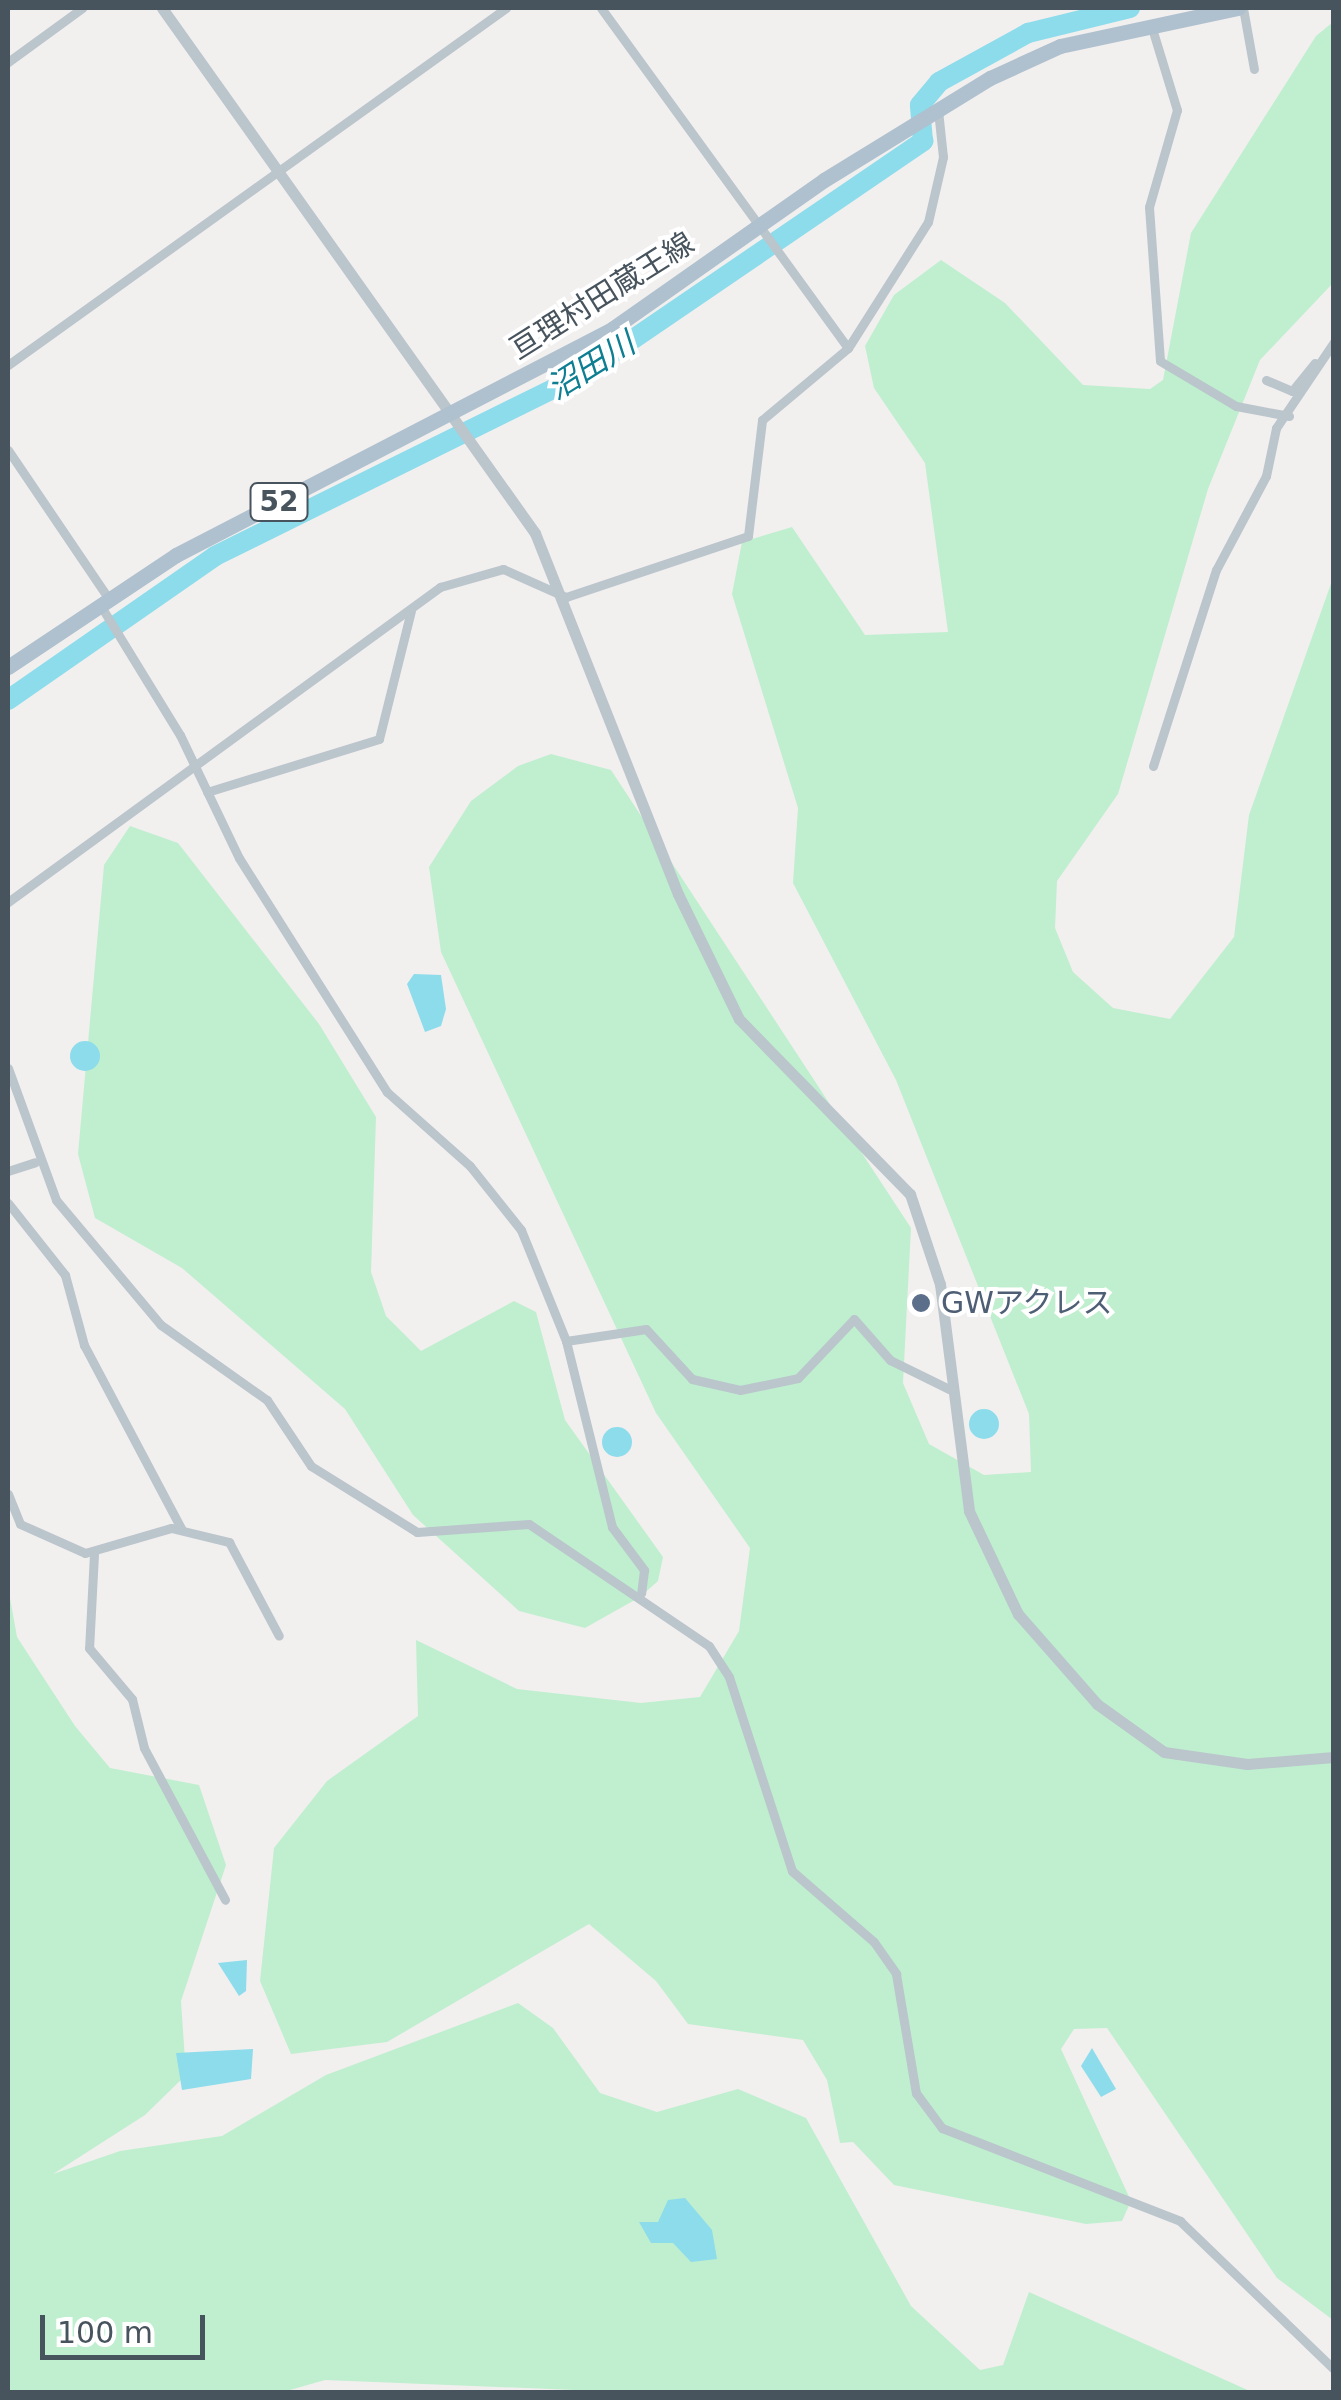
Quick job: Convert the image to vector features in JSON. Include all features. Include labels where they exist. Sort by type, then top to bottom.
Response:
[{"type":"main road","name":"亘理村田蔵王線","points":[[8,667],[103,599],[612,330],[754,228],[914,124],[1027,60],[1151,25],[1241,8]]},
{"type":"street","points":[[8,62],[82,8]]},
{"type":"street","points":[[162,8],[454,415],[566,597],[663,859],[739,1019],[883,1161],[929,1234],[949,1389],[986,1558],[1018,1614],[1097,1704],[1164,1752],[1205,1763],[1334,1756]]},
{"type":"street","points":[[8,364],[506,8]]},
{"type":"street","points":[[601,8],[754,228],[848,348]]},
{"type":"street","points":[[1241,8],[1254,69]]},
{"type":"street","points":[[1151,25],[1177,110],[1149,207],[1160,362],[1236,406],[1289,416]]},
{"type":"street","points":[[8,902],[412,609],[489,570],[566,597],[748,536],[762,420],[848,348],[928,222],[943,157],[934,113]]},
{"type":"street","points":[[1266,380],[1292,391],[1334,342]]},
{"type":"street","points":[[1153,766],[1216,570],[1266,476],[1276,428],[1289,416],[1318,360]]},
{"type":"street","points":[[8,450],[103,599],[207,792],[387,1092],[470,1166],[521,1230],[566,1341],[612,1528],[644,1570],[641,1593]]},
{"type":"street","points":[[207,792],[379,739],[412,609]]},
{"type":"street","points":[[8,1068],[27,1103],[35,1162],[144,1307],[266,1400],[324,1476],[417,1532],[530,1524],[641,1593],[708,1646],[729,1676],[792,1871],[874,1942],[896,1974],[925,2110],[960,2139],[1180,2222],[1334,2370]]},
{"type":"street","points":[[8,1171],[35,1162]]},
{"type":"street","points":[[8,1203],[65,1275],[84,1345],[181,1528]]},
{"type":"street","points":[[566,1341],[646,1329],[692,1379],[740,1390],[798,1378],[854,1319],[890,1360],[949,1389]]},
{"type":"street","points":[[8,1494],[20,1524],[94,1554],[181,1528],[229,1542],[279,1636]]},
{"type":"street","points":[[94,1554],[89,1648],[132,1700],[144,1748],[225,1900]]},
{"type":"green space","points":[[1333,22],[1333,283],[1260,360],[1208,489],[1118,794],[1057,881],[1055,928],[1073,972],[1113,1008],[1170,1019],[1234,937],[1249,815],[1333,578],[1333,2320],[1277,2278],[1107,2028],[1074,2029],[1061,2049],[1131,2201],[1122,2221],[1086,2224],[894,2185],[853,2142],[840,2143],[827,2080],[803,2040],[688,2024],[656,1981],[589,1924],[387,2042],[291,2054],[260,1981],[274,1848],[327,1781],[418,1716],[416,1640],[517,1689],[641,1703],[700,1697],[739,1631],[750,1548],[656,1413],[441,952],[429,867],[471,801],[518,766],[551,754],[611,770],[911,1228],[903,1383],[929,1444],[984,1475],[1031,1472],[1029,1414],[896,1080],[793,883],[798,808],[732,594],[742,542],[792,527],[865,635],[948,632],[925,463],[874,388],[865,346],[894,295],[941,260],[1005,303],[1083,385],[1150,389],[1163,380],[1191,233],[1316,36]]},
{"type":"green space","points":[[130,826],[178,843],[319,1024],[376,1117],[371,1272],[386,1316],[421,1351],[514,1301],[536,1312],[565,1420],[663,1557],[658,1581],[640,1597],[585,1628],[519,1611],[413,1515],[345,1409],[182,1268],[95,1218],[78,1154],[104,865]]},
{"type":"green space","points":[[8,1587],[17,1637],[75,1726],[110,1768],[199,1785],[226,1865],[181,2001],[186,2075],[145,2115],[53,2174],[120,2151],[222,2136],[326,2075],[518,2003],[553,2028],[600,2093],[657,2112],[738,2089],[806,2118],[911,2306],[980,2370],[1003,2365],[1029,2292],[1252,2392],[623,2392],[325,2380],[283,2392],[8,2392]]},
{"type":"water","points":[[414,974],[441,975],[446,1009],[441,1026],[425,1032],[407,984]]},
{"type":"water","points":[[85,1041],[96,1045],[100,1056],[96,1067],[85,1071],[74,1067],[70,1056],[74,1045]]},
{"type":"water","points":[[984,1409],[998,1418],[999,1424],[990,1438],[984,1439],[970,1430],[969,1424],[978,1410]]},
{"type":"water","points":[[617,1427],[628,1431],[632,1442],[628,1453],[617,1457],[606,1453],[602,1442],[606,1431]]},
{"type":"water","points":[[247,1960],[246,1991],[239,1996],[218,1963]]},
{"type":"water","points":[[1092,2048],[1116,2089],[1101,2097],[1081,2066]]},
{"type":"water","points":[[253,2049],[251,2079],[182,2090],[176,2053]]},
{"type":"water","points":[[685,2198],[712,2230],[717,2259],[691,2262],[673,2243],[651,2243],[639,2222],[658,2222],[668,2200]]},
{"type":"waterway","name":"沼田川","points":[[8,700],[215,556],[579,376],[923,141],[920,105],[939,82],[1028,33],[1130,8]]},
{"type":"place","name":"GWアクレス","points":[[921,1303]]}]
